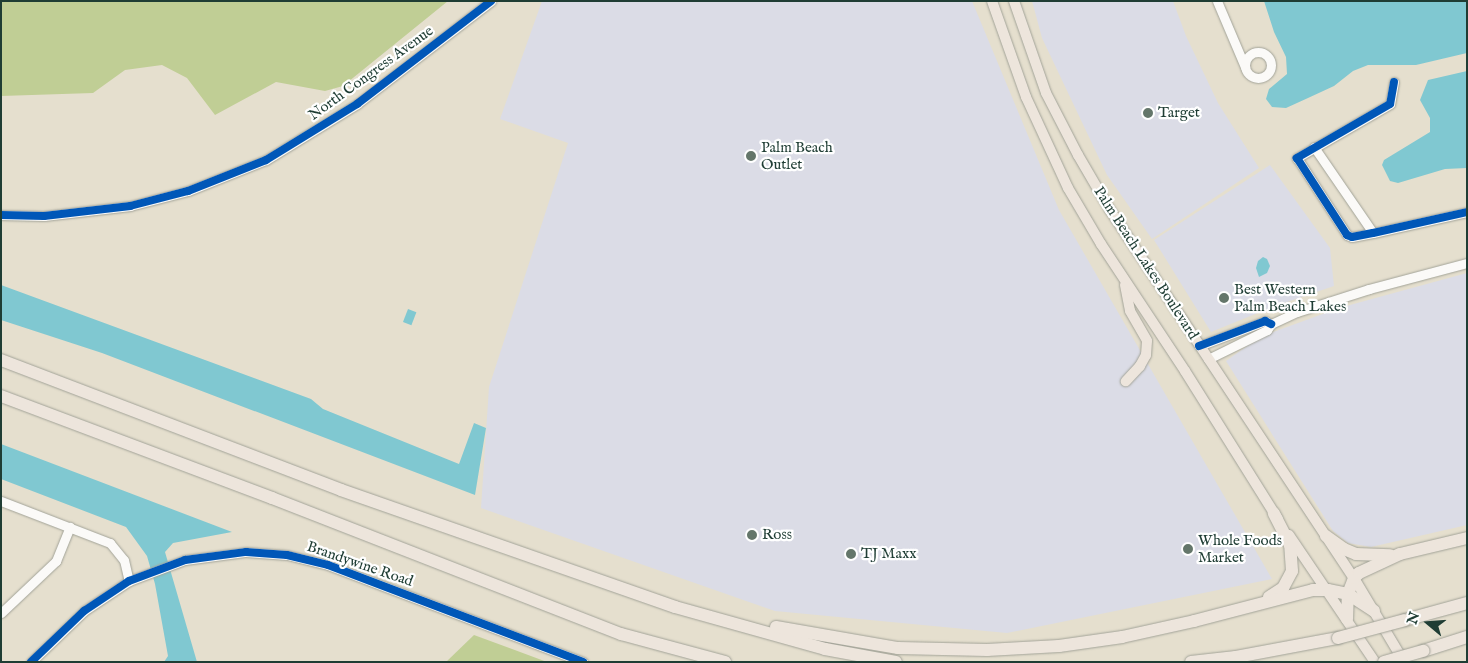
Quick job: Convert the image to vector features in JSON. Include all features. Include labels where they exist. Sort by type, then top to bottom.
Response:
[{"type":"highway","points":[[1,360],[341,490],[675,607],[825,649],[896,662]]},
{"type":"highway","points":[[1,396],[290,505],[621,634],[725,662]]},
{"type":"highway","points":[[1254,606],[1284,588],[1292,571],[1290,545],[1274,513]]},
{"type":"highway","points":[[1326,536],[1344,549],[1356,554],[1400,554]]},
{"type":"highway","points":[[1347,619],[1348,594],[1354,578],[1360,572],[1400,554],[1467,538]]},
{"type":"highway","points":[[675,607],[824,637],[898,648],[986,650],[1059,646],[1122,637],[1313,590],[1328,590],[1348,594],[1374,611]]},
{"type":"highway","points":[[1191,662],[1236,657],[1338,638],[1467,603]]},
{"type":"highway","points":[[1384,662],[1467,637]]},
{"type":"main road","name":"Palm Beach Lakes Boulevard","points":[[992,1],[1026,97],[1063,180],[1274,513],[1375,662]]},
{"type":"main road","points":[[1010,1],[1018,16]]},
{"type":"main road","name":"Palm Beach Lakes Boulevard","points":[[1014,1],[1046,93],[1078,155],[1139,257],[1354,578],[1404,662]]},
{"type":"main road","points":[[1124,279],[1130,311],[1147,341],[1146,355],[1140,366],[1126,381]]},
{"type":"street","name":"North Congress Avenue","points":[[1,215],[44,216],[130,206],[188,191],[266,160],[357,104],[491,1]]},
{"type":"street","points":[[1217,1],[1245,67]]},
{"type":"street","points":[[1394,82],[1390,104],[1297,158],[1347,235],[1352,237],[1467,212]]},
{"type":"street","points":[[1314,148],[1373,233]]},
{"type":"street","points":[[1208,358],[1267,330],[1271,324],[1297,312],[1369,289],[1467,263]]},
{"type":"street","points":[[1199,346],[1265,322],[1271,324]]},
{"type":"street","points":[[1,501],[106,540],[124,560],[129,581]]},
{"type":"street","points":[[1,613],[56,561],[70,527]]},
{"type":"street","name":"Brandywine Road","points":[[31,662],[84,611],[129,581],[149,571],[205,555],[246,552],[308,559],[583,662]]},
{"type":"shaded area","points":[[542,1],[972,1],[1059,210],[1272,579],[1007,633],[775,611],[481,508],[489,387],[568,143],[500,119]]},
{"type":"shaded area","points":[[1032,1],[1173,1],[1186,36],[1218,103],[1259,168],[1152,239],[1107,175],[1042,38]]},
{"type":"shaded area","points":[[1270,165],[1330,248],[1334,286],[1275,306],[1211,332],[1154,240]]},
{"type":"shaded area","points":[[1467,273],[1467,525],[1371,547],[1348,543],[1333,531],[1226,361],[1260,337],[1339,308]]},
{"type":"green space","points":[[1,1],[448,1],[343,86],[325,91],[276,82],[215,115],[187,78],[162,65],[125,70],[93,93],[1,96]]},
{"type":"green space","points":[[474,635],[547,662],[446,662]]},
{"type":"water","points":[[1264,1],[1467,1],[1467,53],[1416,65],[1368,65],[1353,71],[1334,86],[1286,108],[1272,107],[1266,99],[1269,89],[1287,74],[1286,57],[1274,32]]},
{"type":"water","points":[[1467,71],[1467,168],[1445,169],[1398,183],[1390,181],[1382,165],[1384,160],[1430,132],[1430,118],[1420,100],[1428,80]]},
{"type":"water","points":[[1263,257],[1267,259],[1270,266],[1267,273],[1259,277],[1256,268],[1258,261]]},
{"type":"water","points":[[1,285],[311,399],[323,409],[459,464],[474,423],[486,428],[475,495],[102,353],[1,320]]},
{"type":"water","points":[[408,309],[416,312],[411,325],[403,322]]},
{"type":"water","points":[[1,444],[232,532],[173,543],[165,552],[197,662],[164,662],[168,656],[155,584],[147,556],[126,527],[1,479]]},
{"type":"cycle path","points":[[1,215],[44,216],[130,206],[188,191],[266,160],[357,104],[491,1]]},
{"type":"cycle path","points":[[1394,82],[1390,104],[1297,158],[1347,235],[1352,237],[1467,212]]},
{"type":"cycle path","points":[[1199,346],[1265,321],[1271,324]]},
{"type":"cycle path","points":[[31,662],[84,611],[129,581],[185,560],[246,552],[287,555],[328,565],[583,662]]},
{"type":"place","name":"Target","points":[[1148,113]]},
{"type":"place","name":"Palm Beach Outlet","points":[[751,156]]},
{"type":"place","name":"Best Western Palm Beach Lakes","points":[[1224,298]]},
{"type":"place","name":"Ross","points":[[752,535]]},
{"type":"place","name":"Whole Foods Market","points":[[1188,549]]},
{"type":"place","name":"TJ Maxx","points":[[851,554]]}]
